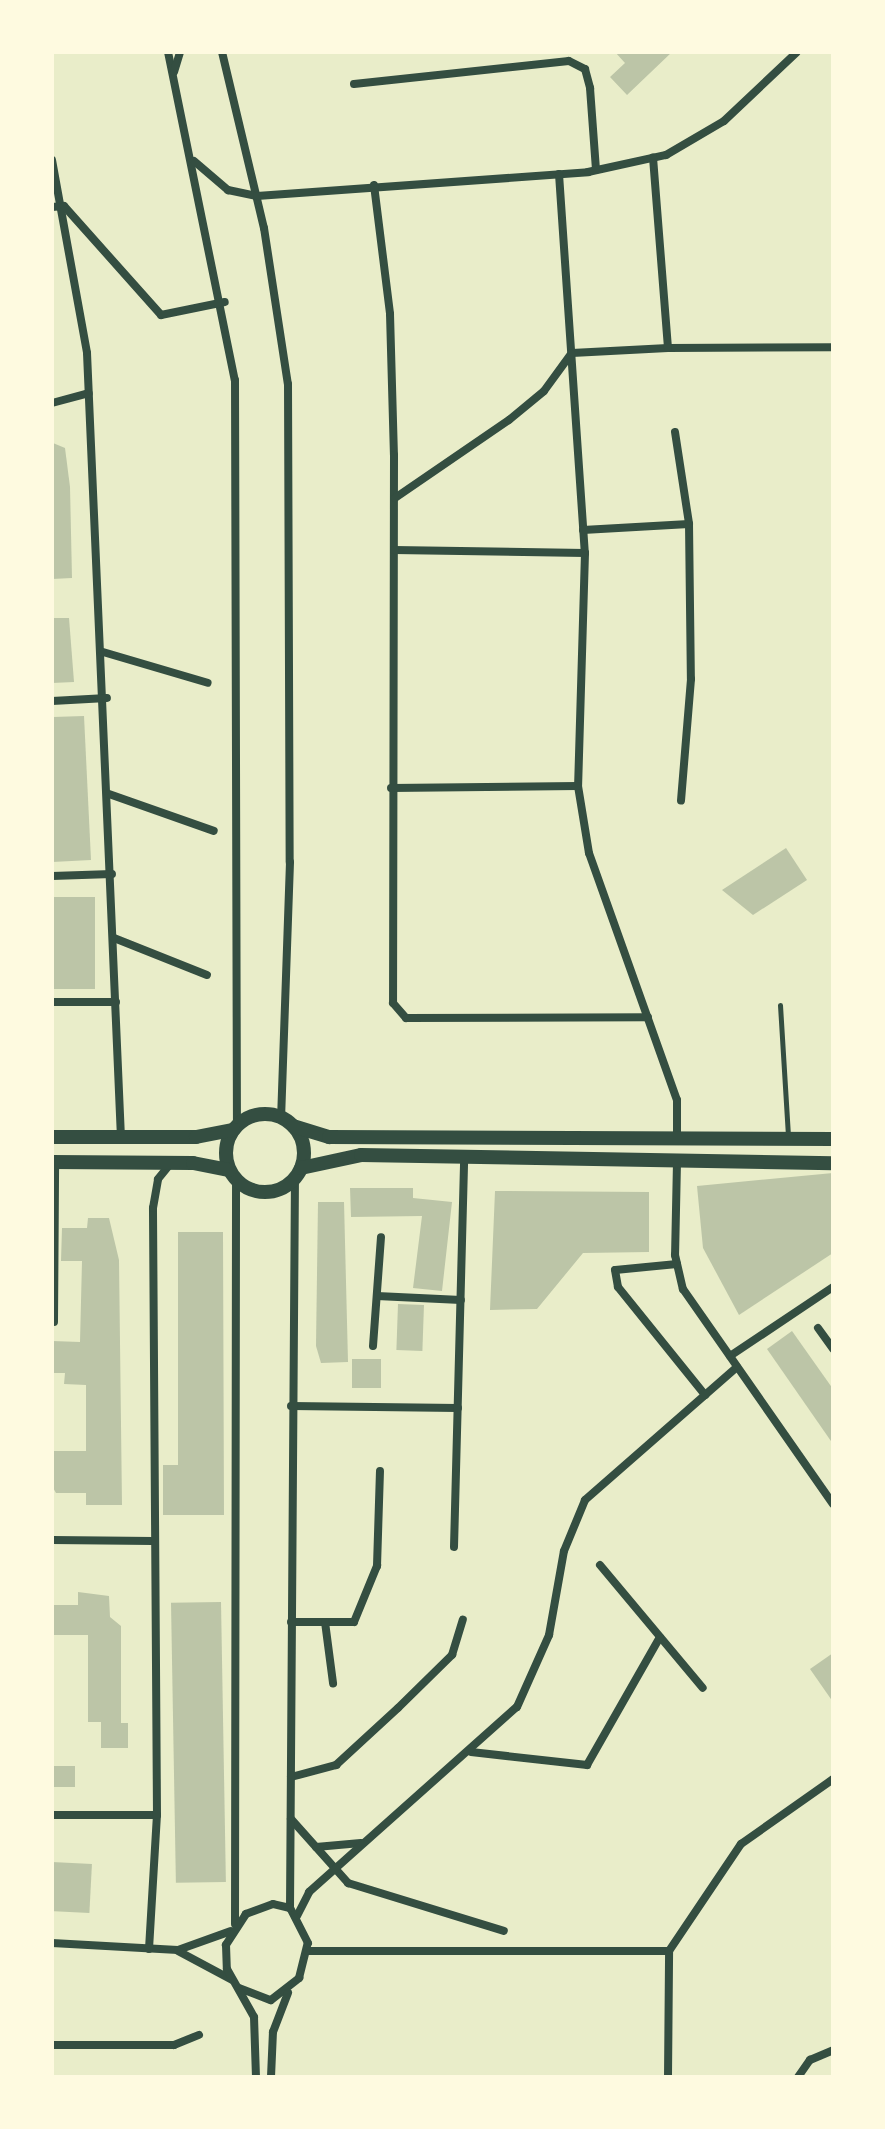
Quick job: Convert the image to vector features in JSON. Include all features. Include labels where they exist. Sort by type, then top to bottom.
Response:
[{"type":"main road","points":[[52,1137],[121,1137],[235,1127],[257,1114],[329,1137],[833,1139]]},
{"type":"main road","points":[[287,1122],[304,1153],[298,1173]]},
{"type":"main road","points":[[232,1175],[235,1127]]},
{"type":"main road","points":[[53,1162],[171,1163],[232,1175],[259,1192],[298,1173],[361,1155],[833,1163]]},
{"type":"street","points":[[168,52],[225,302],[239,502],[235,1127]]},
{"type":"street","points":[[172,77],[180,52]]},
{"type":"street","points":[[219,52],[228,65],[257,196],[288,384],[290,862],[287,1122]]},
{"type":"street","points":[[190,157],[228,190],[257,196],[596,170],[653,158],[724,121],[797,52]]},
{"type":"street","points":[[354,84],[569,61],[587,78],[596,170]]},
{"type":"street","points":[[653,158],[668,348]]},
{"type":"street","points":[[52,160],[64,206],[89,393],[107,698],[121,1137]]},
{"type":"street","points":[[559,174],[585,553],[578,786],[589,853],[677,1100],[677,1137]]},
{"type":"street","points":[[374,185],[390,314],[395,498],[391,788],[393,1003],[406,1018],[648,1017]]},
{"type":"street","points":[[64,206],[161,315],[225,302]]},
{"type":"street","points":[[52,207],[64,206]]},
{"type":"street","points":[[395,498],[521,410],[572,353],[668,348],[833,347]]},
{"type":"street","points":[[52,403],[89,393]]},
{"type":"street","points":[[675,432],[689,524],[691,679],[681,801]]},
{"type":"street","points":[[583,530],[689,524]]},
{"type":"street","points":[[394,550],[585,553]]},
{"type":"street","points":[[103,652],[208,683]]},
{"type":"street","points":[[52,701],[107,698]]},
{"type":"street","points":[[391,788],[578,786]]},
{"type":"street","points":[[109,794],[214,831]]},
{"type":"street","points":[[52,876],[112,874]]},
{"type":"street","points":[[114,938],[207,975]]},
{"type":"street","points":[[52,1002],[116,1002]]},
{"type":"street","points":[[454,1547],[464,1157]]},
{"type":"street","points":[[53,1162],[54,1322]]},
{"type":"street","points":[[677,1162],[677,1264],[683,1289],[831,1497]]},
{"type":"street","points":[[149,1949],[157,1815],[153,1208],[158,1179],[171,1163]]},
{"type":"street","points":[[271,2077],[277,2015],[308,1951],[297,1916],[290,1908],[291,1406],[298,1173]]},
{"type":"street","points":[[232,1175],[233,1927],[226,1956],[232,1980]]},
{"type":"street","points":[[373,1346],[381,1237]]},
{"type":"street","points":[[677,1264],[615,1270],[618,1287],[705,1395]]},
{"type":"street","points":[[730,1356],[833,1287]]},
{"type":"street","points":[[377,1296],[461,1300]]},
{"type":"street","points":[[818,1328],[833,1349]]},
{"type":"street","points":[[297,1916],[309,1892],[337,1872],[366,1841],[471,1752],[532,1685],[564,1551],[585,1500],[737,1367]]},
{"type":"street","points":[[291,1406],[458,1408]]},
{"type":"street","points":[[291,1622],[354,1622],[377,1566],[380,1471]]},
{"type":"street","points":[[52,1540],[153,1541]]},
{"type":"street","points":[[600,1565],[703,1688]]},
{"type":"street","points":[[291,1777],[336,1765],[452,1655],[463,1620]]},
{"type":"street","points":[[325,1622],[333,1683]]},
{"type":"street","points":[[471,1752],[587,1765],[660,1637]]},
{"type":"street","points":[[668,2077],[669,1951],[741,1844],[833,1779]]},
{"type":"street","points":[[52,1815],[157,1815]]},
{"type":"street","points":[[291,1818],[337,1872],[362,1889],[459,1911],[504,1931]]},
{"type":"street","points":[[315,1847],[366,1841]]},
{"type":"street","points":[[52,1943],[178,1950],[233,1927],[257,1908],[290,1908]]},
{"type":"street","points":[[178,1950],[232,1980],[239,1988],[254,2017],[256,2077]]},
{"type":"street","points":[[308,1951],[669,1951]]},
{"type":"street","points":[[239,1988],[271,2000],[290,1988]]},
{"type":"street","points":[[52,2045],[174,2045],[199,2035]]},
{"type":"street","points":[[798,2077],[810,2060],[833,2050]]},
{"type":"lane","points":[[780,1005],[788,1137]]},
{"type":"building","points":[[615,52],[672,52],[627,95],[610,77],[625,63]]},
{"type":"building","points":[[53,443],[65,448],[70,487],[72,578],[52,579]]},
{"type":"building","points":[[52,618],[69,618],[74,682],[52,683]]},
{"type":"building","points":[[84,716],[91,860],[52,862],[53,717]]},
{"type":"building","points":[[786,848],[807,880],[753,915],[722,890]]},
{"type":"building","points":[[53,897],[95,897],[95,989],[53,989]]},
{"type":"building","points":[[833,1173],[833,1253],[739,1315],[703,1248],[697,1186]]},
{"type":"building","points":[[350,1188],[413,1188],[413,1198],[452,1202],[442,1291],[413,1288],[422,1216],[351,1217]]},
{"type":"building","points":[[495,1191],[649,1192],[649,1252],[583,1253],[537,1309],[490,1310]]},
{"type":"building","points":[[318,1202],[344,1202],[348,1362],[321,1363],[316,1346]]},
{"type":"building","points":[[88,1218],[109,1218],[119,1260],[122,1505],[86,1505],[86,1493],[56,1493],[52,1486],[52,1451],[86,1451],[86,1385],[64,1384],[65,1373],[52,1373],[52,1341],[80,1342],[82,1261],[61,1261],[62,1228],[87,1228]]},
{"type":"building","points":[[178,1232],[223,1232],[224,1515],[163,1515],[163,1465],[178,1465]]},
{"type":"building","points":[[398,1304],[424,1305],[422,1351],[396,1350]]},
{"type":"building","points":[[792,1331],[833,1389],[833,1444],[767,1349]]},
{"type":"building","points":[[352,1359],[381,1359],[381,1388],[352,1388]]},
{"type":"building","points":[[78,1592],[109,1596],[110,1617],[121,1626],[121,1723],[128,1723],[128,1748],[101,1748],[101,1722],[88,1722],[88,1635],[52,1635],[52,1605],[78,1605]]},
{"type":"building","points":[[221,1602],[226,1882],[176,1883],[171,1603]]},
{"type":"building","points":[[833,1653],[833,1702],[810,1669]]},
{"type":"building","points":[[52,1766],[75,1766],[75,1787],[52,1787]]},
{"type":"building","points":[[52,1862],[92,1864],[89,1913],[52,1911]]}]
